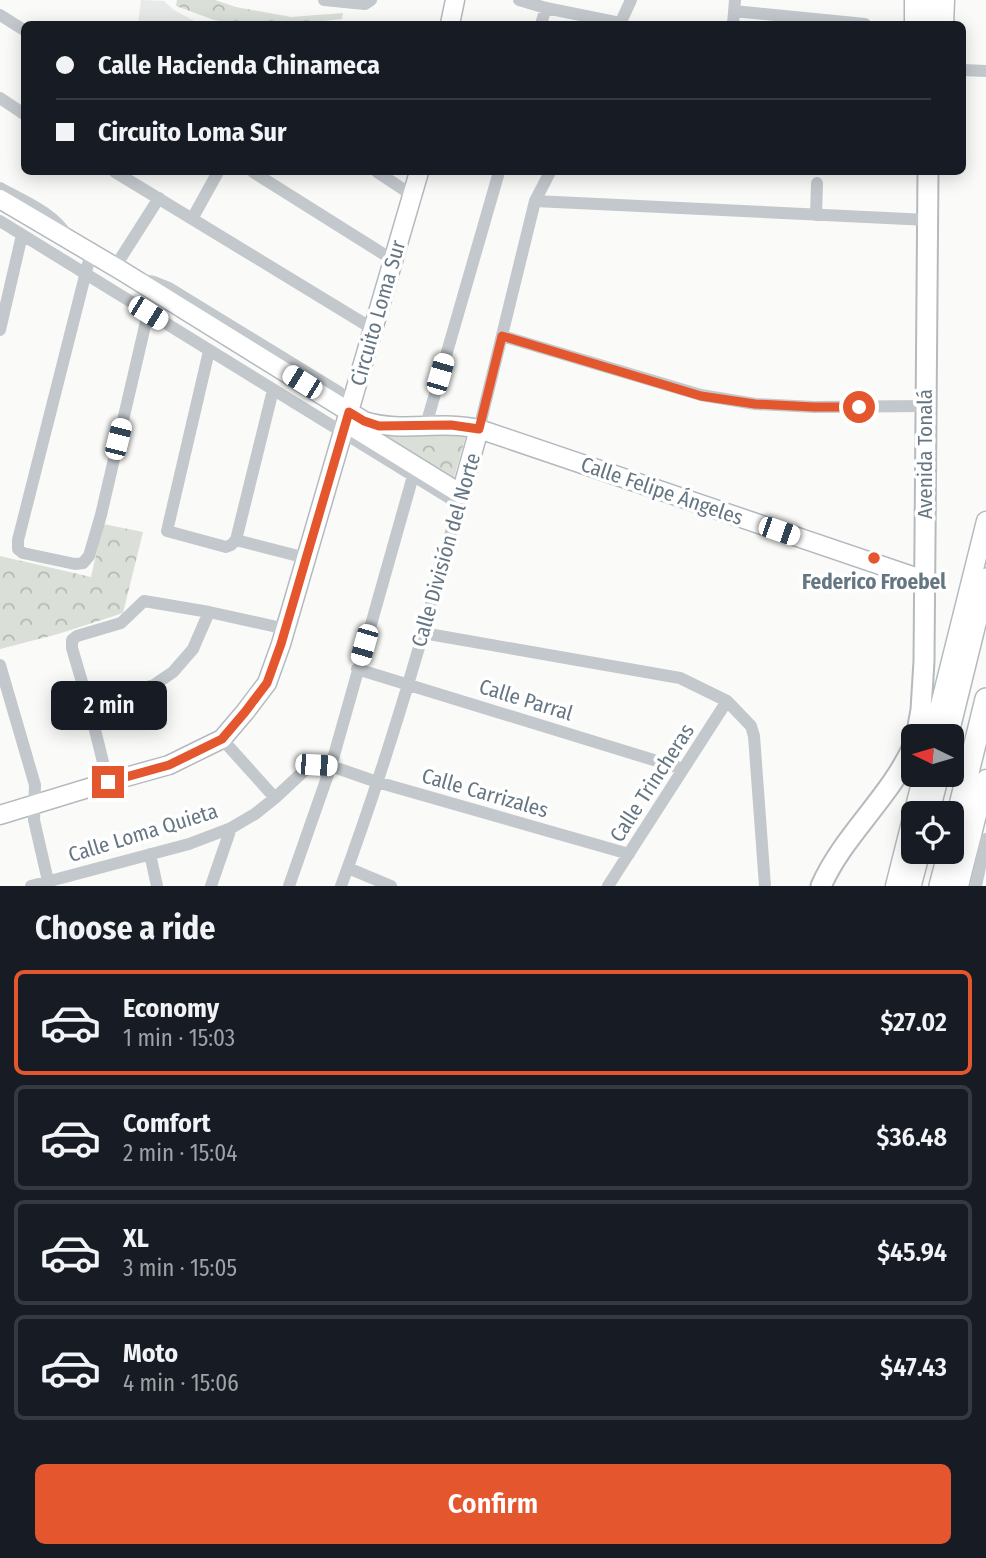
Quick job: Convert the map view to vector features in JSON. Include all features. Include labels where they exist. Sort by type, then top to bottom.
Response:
[{"type":"highway","points":[[950,724],[986,579]]},
{"type":"highway","points":[[961,801],[986,699]]},
{"type":"highway","points":[[910,886],[916,864]]},
{"type":"highway","points":[[940,886],[945,864]]},
{"type":"main road","points":[[930,0],[930,21]]},
{"type":"main road","name":"Avenida Tonalá","points":[[918,724],[922,698],[928,175]]},
{"type":"main road","points":[[821,886],[830,867],[901,769]]},
{"type":"street","points":[[324,0],[365,4],[371,0]]},
{"type":"street","points":[[451,21],[455,0]]},
{"type":"street","points":[[519,0],[606,21]]},
{"type":"street","points":[[621,21],[631,0]]},
{"type":"street","points":[[914,0],[914,21]]},
{"type":"street","points":[[944,21],[945,0]]},
{"type":"street","points":[[542,21],[546,8]]},
{"type":"street","points":[[734,12],[832,21]]},
{"type":"street","points":[[0,15],[21,28]]},
{"type":"street","points":[[966,70],[986,71]]},
{"type":"street","points":[[0,98],[21,112]]},
{"type":"street","points":[[192,219],[216,175]]},
{"type":"street","points":[[258,175],[393,260]]},
{"type":"street","points":[[382,175],[412,195]]},
{"type":"street","name":"Circuito Loma Sur","points":[[0,815],[169,765],[222,739],[267,683],[286,629],[418,175]]},
{"type":"street","points":[[426,425],[498,175]]},
{"type":"street","name":"Calle División del Norte","points":[[341,886],[377,782],[423,633],[479,429],[535,201],[548,175]]},
{"type":"street","points":[[134,176],[158,197],[192,219],[373,328]]},
{"type":"street","points":[[816,215],[817,183]]},
{"type":"street","points":[[0,188],[57,222],[68,239]]},
{"type":"street","points":[[123,275],[158,197]]},
{"type":"street","points":[[0,199],[68,239],[460,499]]},
{"type":"street","points":[[535,201],[928,220]]},
{"type":"street","points":[[0,212],[148,313],[273,390],[346,422],[413,476],[460,499]]},
{"type":"street","points":[[0,221],[87,269],[123,275]]},
{"type":"street","points":[[0,330],[22,235]]},
{"type":"street","points":[[87,269],[18,540],[18,549],[23,553],[75,564],[83,563],[89,556],[148,313]]},
{"type":"street","points":[[502,336],[701,396],[755,404],[802,407],[926,406]]},
{"type":"street","points":[[209,351],[167,531],[226,547],[233,542],[273,390]]},
{"type":"street","name":"Calle Felipe Ángeles","points":[[346,422],[364,421],[379,426],[451,425],[479,429],[924,580]]},
{"type":"street","points":[[289,886],[331,766],[413,476]]},
{"type":"street","points":[[936,724],[986,521]]},
{"type":"street","points":[[233,542],[306,558]]},
{"type":"street","points":[[108,782],[72,640],[77,636],[121,623],[144,601],[286,629]]},
{"type":"street","points":[[89,706],[154,685],[173,672],[193,649],[209,612]]},
{"type":"street","points":[[423,633],[680,678],[727,701],[751,726],[754,736],[765,886]]},
{"type":"street","points":[[0,665],[34,785],[34,820],[48,881]]},
{"type":"street","name":"Calle Parral","points":[[357,670],[683,769]]},
{"type":"street","name":"Calle Trincheras","points":[[608,886],[727,701]]},
{"type":"street","points":[[222,739],[275,798]]},
{"type":"street","name":"Calle Loma Quieta","points":[[31,886],[189,844],[232,828],[255,814],[306,769],[316,765],[331,766]]},
{"type":"street","name":"Calle Carrizales","points":[[331,766],[377,782],[629,854]]},
{"type":"street","points":[[959,886],[986,779]]},
{"type":"street","points":[[895,886],[920,788]]},
{"type":"street","points":[[211,886],[232,828]]},
{"type":"street","points":[[976,886],[986,839]]},
{"type":"street","points":[[150,854],[157,886]]},
{"type":"street","points":[[812,886],[830,867]]},
{"type":"street","points":[[348,868],[391,886]]},
{"type":"street","points":[[81,872],[85,886]]},
{"type":"shaded area","points":[[141,0],[164,1],[194,21],[138,21]]},
{"type":"green space","points":[[177,0],[215,0],[236,7],[291,17],[343,13],[342,19],[324,21],[220,21],[176,6]]},
{"type":"green space","points":[[386,431],[466,435],[454,478],[384,437]]},
{"type":"green space","points":[[103,524],[143,532],[123,613],[0,649],[0,556],[91,577]]},
{"type":"place","name":"Federico Froebel","points":[[874,558]]},
{"type":"route","points":[[108,782],[169,765],[222,739],[267,683],[281,644],[349,412],[379,426],[451,425],[479,429],[502,336],[701,396],[755,404],[859,407]]}]
